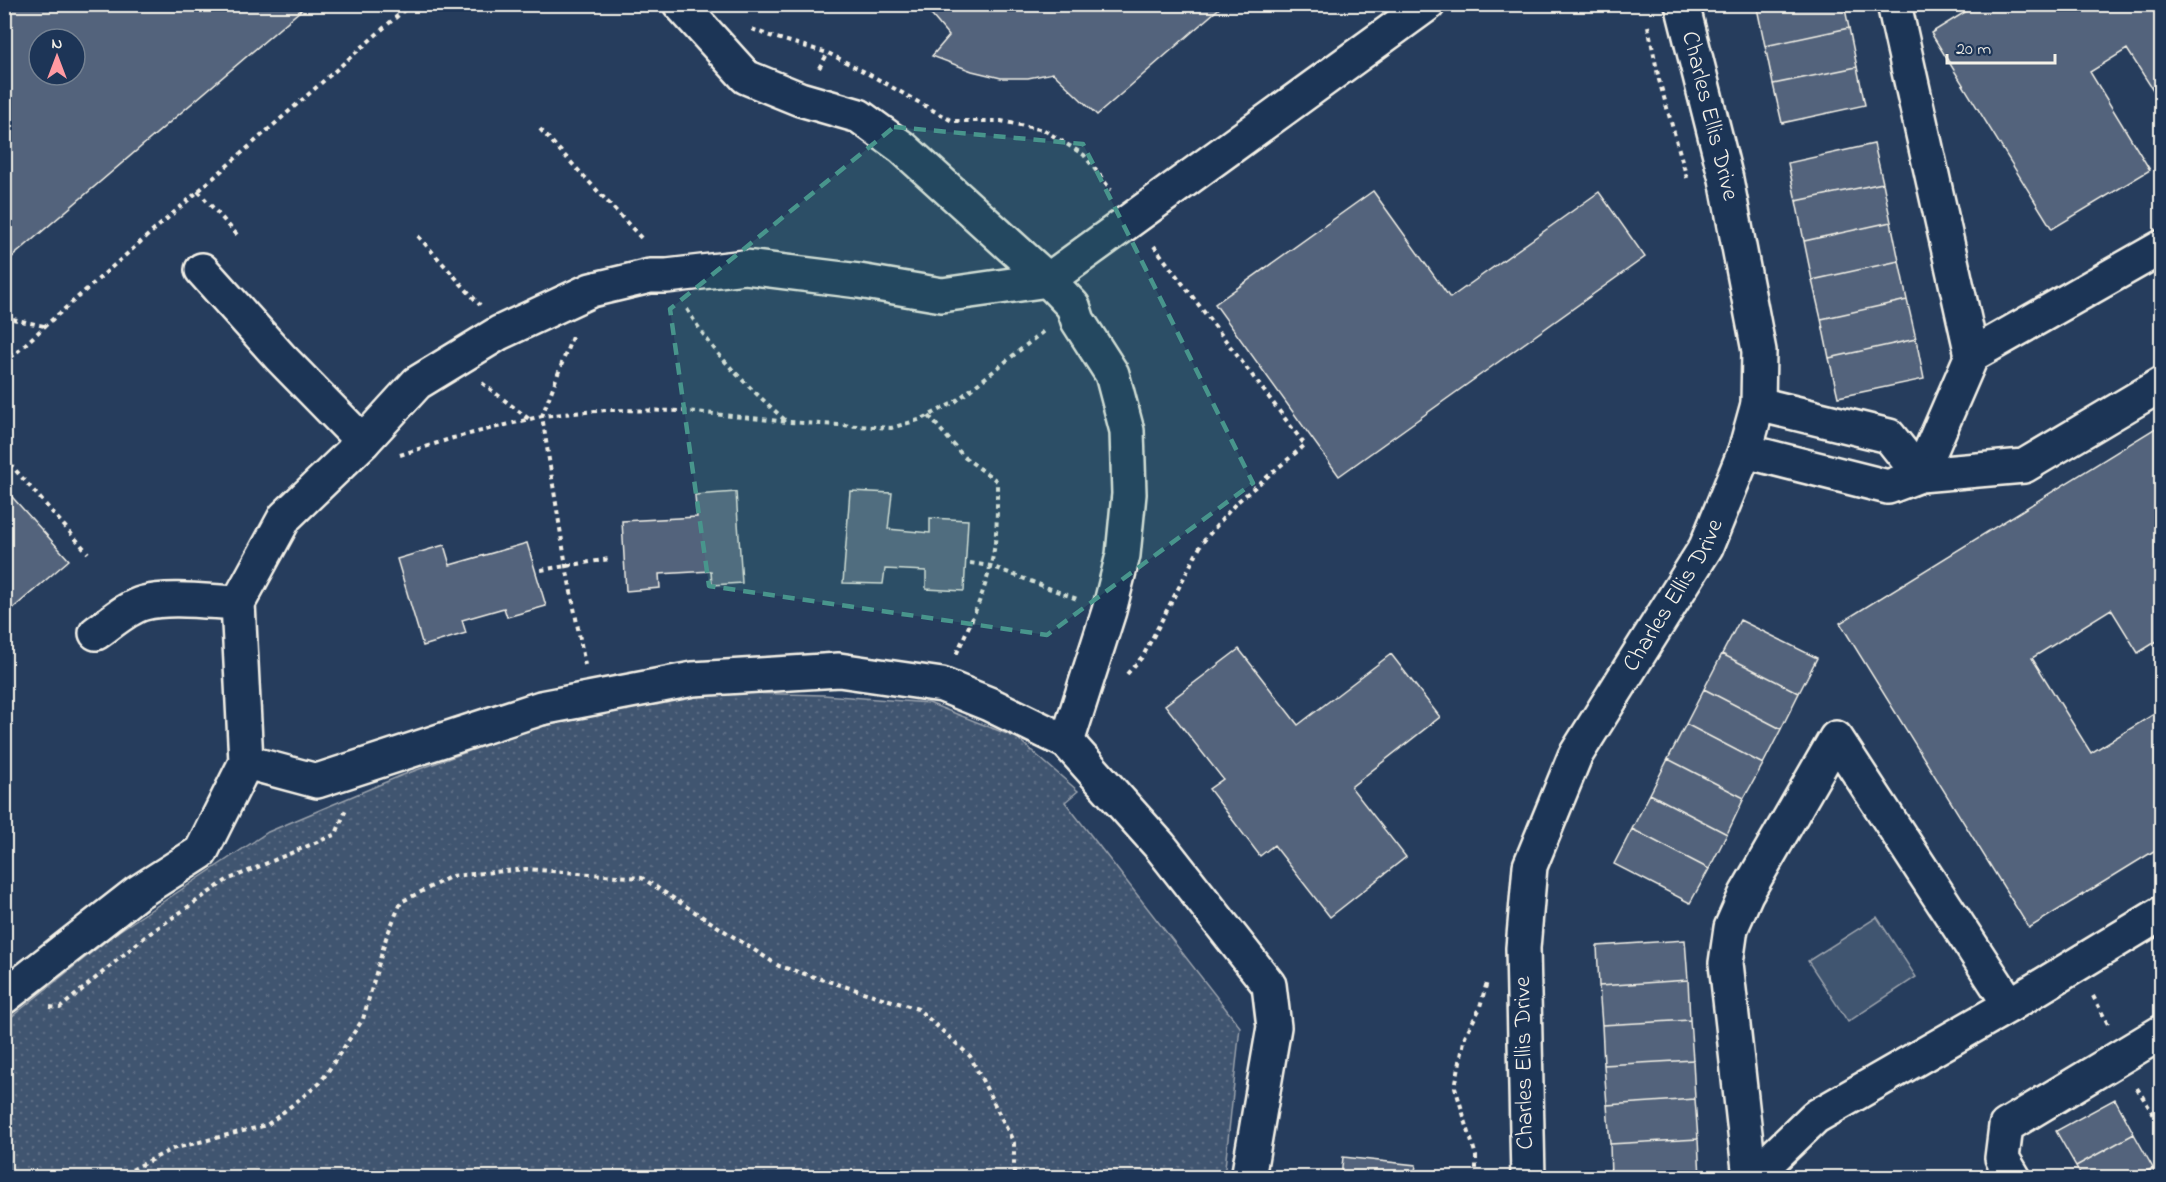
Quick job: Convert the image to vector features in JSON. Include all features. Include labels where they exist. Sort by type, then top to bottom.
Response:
[{"type":"street","points":[[680,4],[746,77],[800,99],[859,116],[911,156],[1048,280],[1073,306],[1078,321],[1112,374],[1127,431],[1129,494],[1123,555],[1067,742]]},
{"type":"street","points":[[4,997],[137,893],[201,852],[246,762],[238,603],[285,517],[363,442],[417,383],[499,333],[591,290],[650,276],[745,267],[859,281],[942,295],[1048,280],[1428,4]]},
{"type":"street","name":"Charles Ellis Drive","points":[[1527,1178],[1523,948],[1530,866],[1575,756],[1706,547],[1745,451],[1758,404],[1759,351],[1757,339],[1726,179],[1682,4]]},
{"type":"street","points":[[1894,4],[1972,355],[1920,475]]},
{"type":"street","points":[[1972,355],[2162,247]]},
{"type":"street","points":[[202,270],[280,357],[363,442]]},
{"type":"street","points":[[1745,451],[1888,487],[1920,475],[2024,466],[2162,384]]},
{"type":"street","points":[[1758,404],[1889,436],[1920,475]]},
{"type":"street","points":[[96,633],[126,611],[143,603],[162,600],[238,603]]},
{"type":"street","points":[[246,762],[317,781],[541,708],[693,679],[839,670],[942,685],[989,704],[1067,742],[1160,846],[1269,985],[1274,1027],[1248,1178]]},
{"type":"street","points":[[1751,1178],[1726,963],[1731,928],[1746,894],[1836,738],[2010,1005]]},
{"type":"street","points":[[1751,1178],[1815,1117],[2010,1005],[2162,913]]},
{"type":"street","points":[[2014,1178],[2002,1158],[2006,1126],[2162,1032]]},
{"type":"path","points":[[4,364],[411,4]]},
{"type":"path","points":[[1646,15],[1659,80],[1688,181]]},
{"type":"path","points":[[744,26],[828,54],[952,121],[1001,121],[1044,130],[1084,155],[1305,445],[1236,503],[1202,543],[1143,657],[1120,682]]},
{"type":"path","points":[[800,99],[828,54]]},
{"type":"path","points":[[540,129],[645,242]]},
{"type":"path","points":[[198,191],[239,237]]},
{"type":"path","points":[[418,236],[483,308]]},
{"type":"path","points":[[667,276],[715,352],[737,377],[788,422]]},
{"type":"path","points":[[591,290],[542,416],[566,566],[591,698]]},
{"type":"path","points":[[398,456],[453,438],[542,416],[607,410],[686,411],[788,422],[891,428],[929,416],[955,402],[1073,306]]},
{"type":"path","points":[[4,317],[45,326]]},
{"type":"path","points":[[454,361],[529,419]]},
{"type":"path","points":[[929,416],[964,457],[997,481],[997,524],[991,566],[977,608],[942,685]]},
{"type":"path","points":[[4,457],[88,553]]},
{"type":"path","points":[[541,570],[609,559]]},
{"type":"path","points":[[970,563],[991,566],[1108,611]]},
{"type":"path","points":[[49,1007],[60,1008],[146,936],[227,880],[336,834],[363,767]]},
{"type":"path","points":[[116,1178],[172,1149],[267,1125],[320,1083],[363,1018],[386,938],[401,902],[452,876],[526,869],[642,878],[779,966],[918,1009],[970,1056],[1014,1143],[1014,1178]]},
{"type":"path","points":[[2076,965],[2162,1128]]},
{"type":"path","points":[[1476,1178],[1476,1156],[1455,1087],[1465,1036],[1479,1010],[1488,978]]},
{"type":"highlighted area","points":[[894,127],[1083,144],[1253,483],[1047,635],[709,586],[670,309]]},
{"type":"shaded area","points":[[712,692],[823,695],[929,703],[1017,738],[1078,791],[1065,802],[1240,1027],[1224,1177],[5,1178],[5,1022],[116,933],[268,832],[400,776],[525,731],[608,709]]},
{"type":"shaded area","points":[[1877,917],[1916,977],[1848,1022],[1808,961]]},
{"type":"building","points":[[4,4],[308,4],[4,264]]},
{"type":"building","points":[[922,4],[1224,4],[1097,115],[1053,73],[1028,78],[1001,78],[972,71],[932,56],[949,36]]},
{"type":"building","points":[[1771,4],[1844,4],[1849,28],[1765,46],[1757,8]]},
{"type":"building","points":[[1978,4],[2162,4],[2162,104],[2127,49],[2090,72],[2150,170],[2052,229],[1931,33]]},
{"type":"building","points":[[1849,28],[1857,67],[1773,84],[1765,46]]},
{"type":"building","points":[[1857,67],[1865,105],[1782,123],[1773,84]]},
{"type":"building","points":[[1874,144],[1883,183],[1796,201],[1788,163]]},
{"type":"building","points":[[1883,183],[1891,222],[1804,241],[1796,201]]},
{"type":"building","points":[[1373,191],[1450,298],[1599,192],[1645,257],[1339,476],[1215,304]]},
{"type":"building","points":[[1891,222],[1899,261],[1812,280],[1804,241]]},
{"type":"building","points":[[1899,261],[1907,300],[1821,319],[1812,280]]},
{"type":"building","points":[[1907,300],[1916,339],[1829,358],[1821,319]]},
{"type":"building","points":[[1916,339],[1924,379],[1838,397],[1829,358]]},
{"type":"building","points":[[2162,424],[2162,638],[2138,653],[2111,609],[2032,658],[2091,753],[2162,709],[2162,846],[2029,928],[1840,623]]},
{"type":"building","points":[[4,488],[69,560],[4,616]]},
{"type":"building","points":[[850,491],[892,493],[888,529],[930,533],[930,518],[968,520],[964,591],[926,589],[926,571],[885,569],[883,584],[843,583]]},
{"type":"building","points":[[736,492],[742,583],[712,585],[711,571],[659,574],[660,588],[626,591],[622,521],[697,517],[695,495]]},
{"type":"building","points":[[527,543],[546,606],[507,617],[504,608],[462,620],[466,633],[423,646],[397,559],[444,545],[450,565]]},
{"type":"building","points":[[1740,620],[1817,658],[1799,693],[1722,654]]},
{"type":"building","points":[[1239,649],[1298,725],[1391,654],[1440,717],[1351,787],[1406,857],[1330,917],[1274,845],[1260,856],[1209,789],[1223,779],[1165,705]]},
{"type":"building","points":[[1722,654],[1799,693],[1781,729],[1704,689]]},
{"type":"building","points":[[1704,689],[1781,729],[1763,764],[1686,724]]},
{"type":"building","points":[[1686,724],[1763,764],[1744,798],[1668,759]]},
{"type":"building","points":[[1668,759],[1744,798],[1727,834],[1650,794]]},
{"type":"building","points":[[1650,794],[1727,834],[1709,869],[1632,829]]},
{"type":"building","points":[[1632,829],[1709,869],[1690,903],[1614,864]]},
{"type":"building","points":[[1685,940],[1688,980],[1599,986],[1597,946]]},
{"type":"building","points":[[1688,980],[1690,1020],[1602,1025],[1599,986]]},
{"type":"building","points":[[1690,1020],[1693,1060],[1604,1065],[1602,1025]]},
{"type":"building","points":[[1693,1060],[1695,1099],[1607,1105],[1604,1065]]},
{"type":"building","points":[[1695,1099],[1698,1139],[1610,1144],[1607,1105]]},
{"type":"building","points":[[2115,1099],[2134,1134],[2076,1166],[2056,1131]]},
{"type":"building","points":[[2134,1134],[2153,1168],[2135,1178],[2082,1178],[2076,1166]]},
{"type":"building","points":[[1698,1139],[1700,1178],[1611,1178],[1610,1144]]},
{"type":"building","points":[[1343,1157],[1416,1165],[1414,1178],[1341,1178]]},
{"type":"building","points":[[2153,1168],[2158,1178],[2135,1178]]}]
